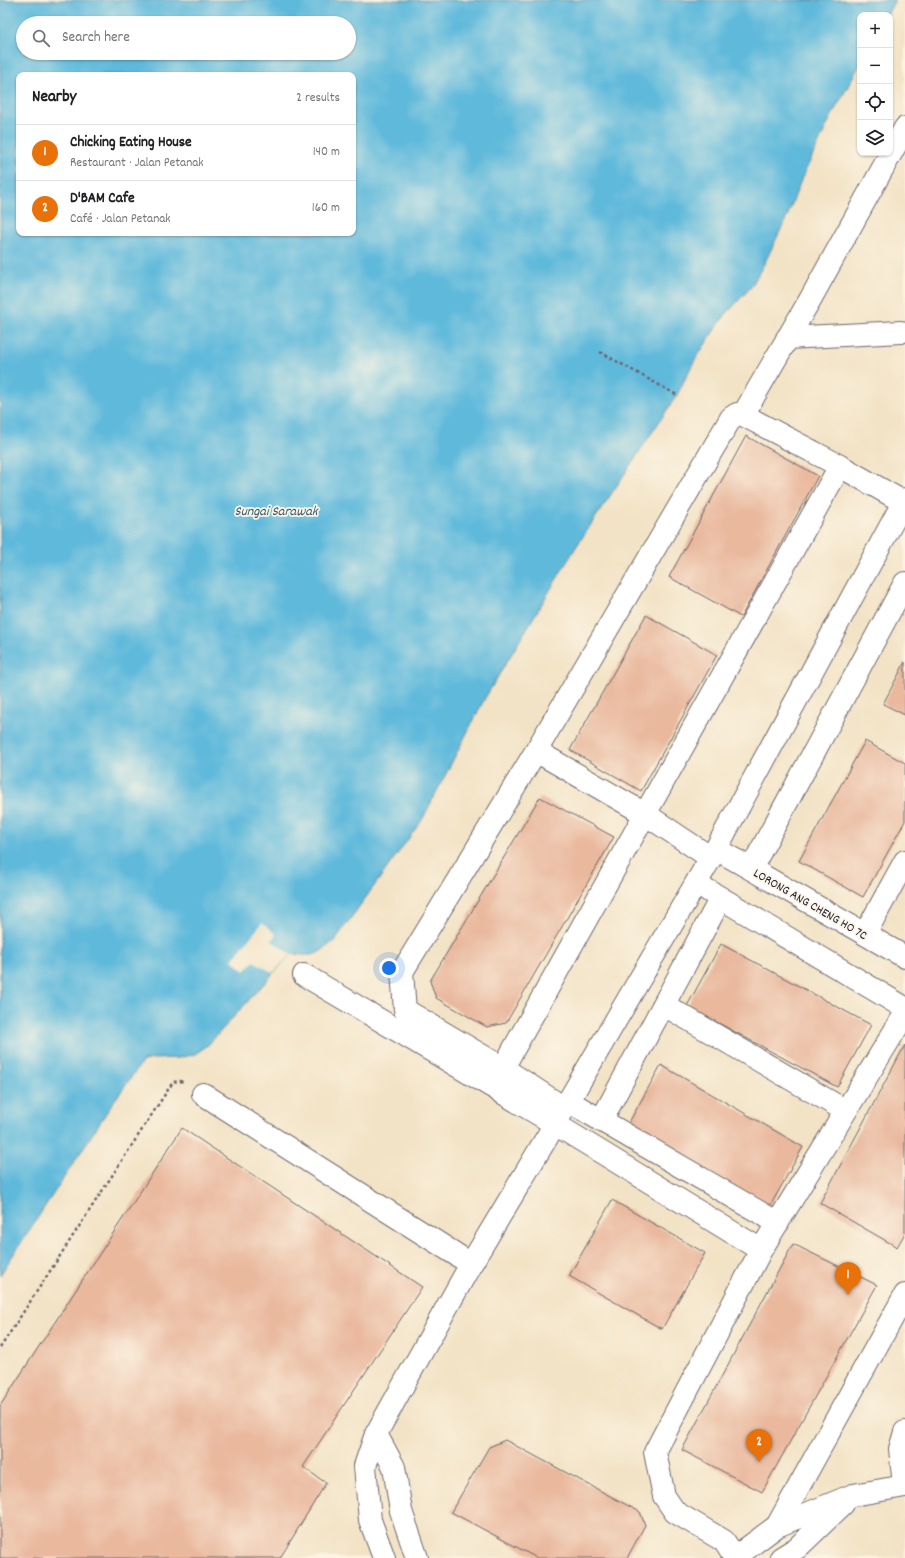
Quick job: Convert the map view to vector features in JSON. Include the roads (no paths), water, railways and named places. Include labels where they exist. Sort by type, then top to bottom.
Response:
[{"type":"street","points":[[743,415],[905,128]]},
{"type":"street","points":[[787,338],[904,331]]},
{"type":"street","points":[[384,1558],[370,1520],[365,1466],[376,1434],[471,1264],[562,1111],[696,883],[905,501],[743,415],[736,414],[731,418],[536,751],[402,972],[405,1010],[503,1068],[562,1111],[761,1250]]},
{"type":"street","points":[[503,1068],[840,466]]},
{"type":"street","points":[[751,868],[905,583]]},
{"type":"street","name":"LORONG ANG CHENG HO 7C","points":[[536,751],[713,853],[751,868],[905,957]]},
{"type":"street","points":[[865,934],[905,861]]},
{"type":"street","points":[[696,883],[905,1008]]},
{"type":"street","points":[[601,1121],[721,898]]},
{"type":"street","points":[[304,975],[562,1111],[601,1121],[778,1223]]},
{"type":"street","points":[[664,1005],[846,1112]]},
{"type":"street","points":[[905,1014],[761,1250],[655,1452],[664,1496],[675,1512],[724,1541],[734,1558],[777,1526],[852,1495],[904,1485],[900,1449],[905,1432]]},
{"type":"street","points":[[203,1094],[471,1264]]},
{"type":"street","points":[[777,1526],[905,1295]]},
{"type":"street","points":[[376,1434],[394,1467],[401,1511],[417,1558]]},
{"type":"street","points":[[781,1558],[797,1548],[852,1495]]},
{"type":"water","name":"Sungai Sarawak","points":[[0,0],[895,0],[889,12],[857,12],[857,69],[831,117],[801,180],[787,217],[765,262],[751,287],[726,314],[713,332],[692,365],[677,395],[576,547],[485,698],[422,820],[335,940],[323,950],[315,954],[291,954],[208,1045],[195,1054],[179,1058],[143,1061],[114,1101],[0,1275]]},
{"type":"place","name":"Chicking Eating House","points":[[848,1295]]},
{"type":"place","name":"D'BAM Cafe","points":[[759,1462]]}]
